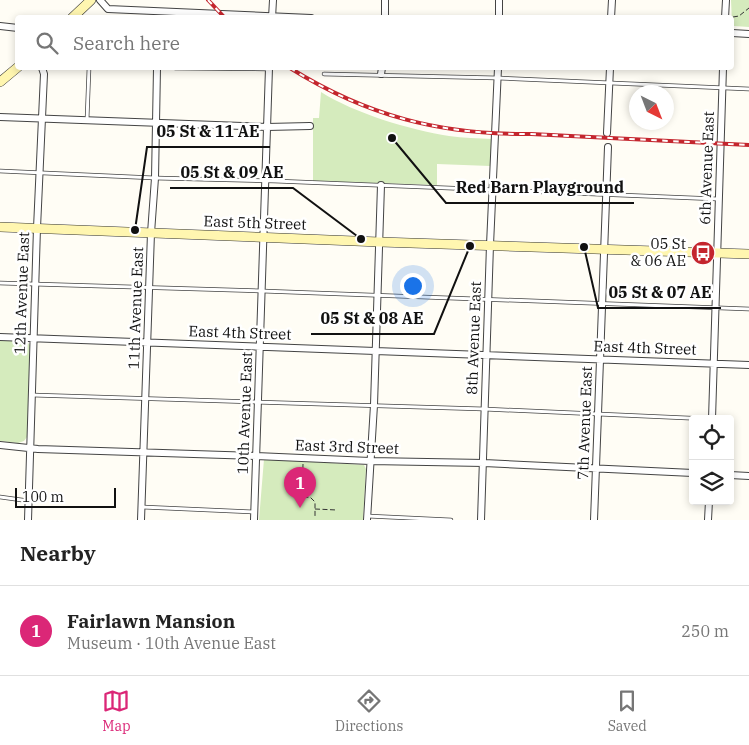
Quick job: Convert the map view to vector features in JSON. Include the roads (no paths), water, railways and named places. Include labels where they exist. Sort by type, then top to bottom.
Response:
[{"type":"street","points":[[75,15],[91,0]]},
{"type":"street","points":[[100,0],[103,6],[108,9],[159,15]]},
{"type":"street","points":[[272,15],[273,0]]},
{"type":"street","points":[[385,0],[385,15]]},
{"type":"street","points":[[498,15],[499,0]]},
{"type":"street","points":[[612,0],[612,15]]},
{"type":"street","points":[[725,15],[726,0]]},
{"type":"street","points":[[0,26],[15,28]]},
{"type":"street","points":[[734,33],[749,34]]},
{"type":"street","points":[[0,82],[15,69]]},
{"type":"street","name":"12th Avenue East","points":[[28,520],[43,70]]},
{"type":"street","name":"11th Avenue East","points":[[141,520],[157,70]]},
{"type":"street","name":"10th Avenue East","points":[[254,520],[269,70]]},
{"type":"street","name":"8th Avenue East","points":[[481,520],[498,70]]},
{"type":"street","points":[[607,132],[610,70]]},
{"type":"street","name":"6th Avenue East","points":[[711,415],[723,70]]},
{"type":"street","points":[[0,117],[310,126]]},
{"type":"street","name":"7th Avenue East","points":[[594,520],[608,147]]},
{"type":"street","points":[[367,518],[374,405],[381,185]]},
{"type":"street","name":"East 5th Street","points":[[0,227],[749,254]]},
{"type":"street","name":"East 4th Street","points":[[0,337],[749,364]]},
{"type":"street","name":"East 3rd Street","points":[[0,445],[31,449],[689,473]]},
{"type":"street","points":[[734,475],[749,476]]},
{"type":"street","points":[[708,520],[709,505]]},
{"type":"lane","points":[[87,120],[89,70]]},
{"type":"lane","points":[[324,74],[382,71],[749,89]]},
{"type":"lane","points":[[0,171],[719,199]]},
{"type":"lane","points":[[0,283],[749,309]]},
{"type":"lane","points":[[32,395],[374,405],[689,418]]},
{"type":"lane","points":[[0,497],[29,500]]},
{"type":"lane","points":[[141,507],[254,512]]},
{"type":"lane","points":[[367,518],[451,520]]},
{"type":"railway","points":[[208,0],[222,15]]},
{"type":"railway","points":[[293,70],[347,99],[405,119],[435,126],[466,131],[498,133],[749,145]]},
{"type":"place","name":"Red Barn Playground","points":[[392,138]]},
{"type":"place","name":"05 St & 11 AE","points":[[135,230]]},
{"type":"place","name":"05 St & 09 AE","points":[[361,239]]},
{"type":"place","name":"05 St & 08 AE","points":[[470,246]]},
{"type":"place","name":"05 St & 07 AE","points":[[584,247]]},
{"type":"place","name":"05 St & 06 AE","points":[[703,253]]},
{"type":"place","name":"Fairlawn Mansion","points":[[300,508]]}]
